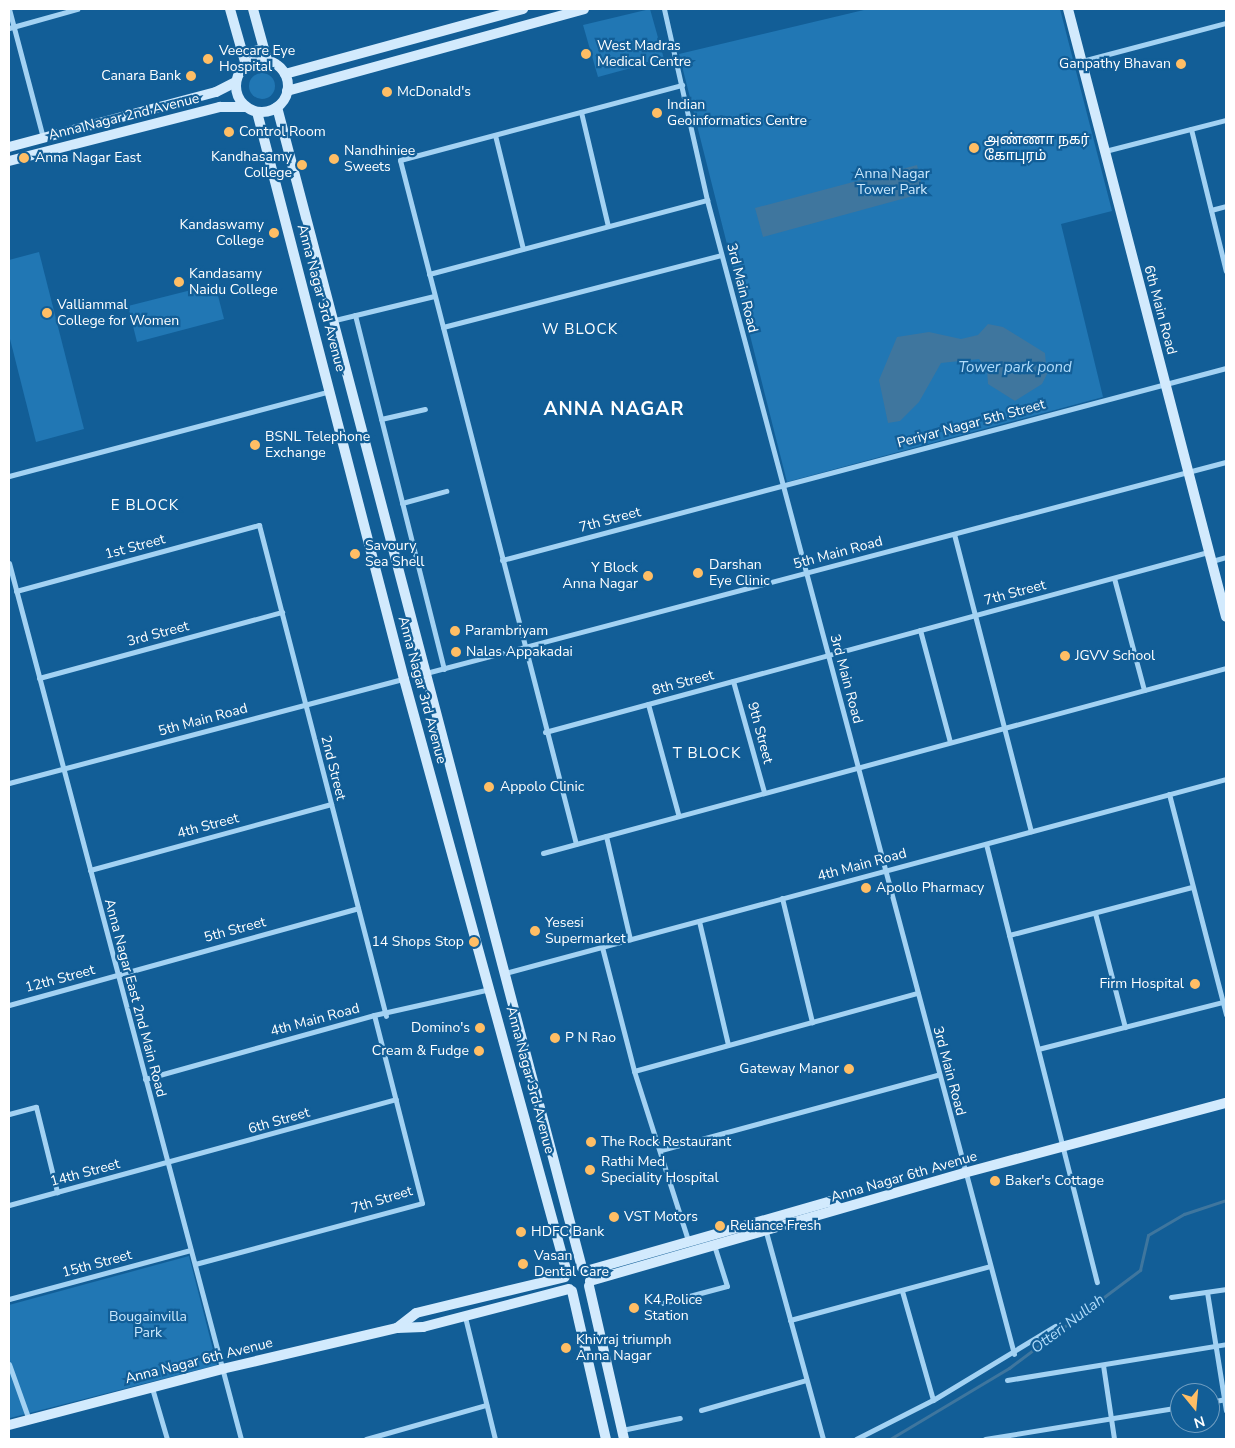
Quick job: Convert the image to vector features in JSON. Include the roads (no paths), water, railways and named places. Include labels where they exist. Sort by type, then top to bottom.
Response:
[{"type":"main road","points":[[230,9],[245,60]]},
{"type":"main road","points":[[253,9],[267,60],[285,74],[287,91],[277,107],[257,112],[246,107],[239,99],[236,82],[245,60],[263,49]]},
{"type":"main road","points":[[285,74],[523,9]]},
{"type":"main road","points":[[287,91],[584,9]]},
{"type":"main road","name":"6th Main Road","points":[[1068,9],[1226,617]]},
{"type":"main road","points":[[245,60],[267,60]]},
{"type":"main road","name":"Anna Nagar 2nd Avenue","points":[[9,147],[216,92],[236,82]]},
{"type":"main road","name":"Anna Nagar 2nd Avenue","points":[[9,161],[220,107],[246,107]]},
{"type":"main road","name":"Anna Nagar 3rd Avenue","points":[[277,107],[335,320],[504,973],[584,1269],[590,1284],[623,1435]]},
{"type":"main road","name":"Anna Nagar 3rd Avenue","points":[[257,112],[331,390],[404,679],[492,988],[570,1290],[606,1439]]},
{"type":"main road","name":"Anna Nagar 6th Avenue","points":[[590,1284],[840,1208],[964,1173],[1226,1104]]},
{"type":"main road","points":[[566,1275],[830,1202],[840,1208]]},
{"type":"main road","name":"Anna Nagar 6th Avenue","points":[[397,1328],[416,1313],[566,1275]]},
{"type":"main road","points":[[570,1290],[590,1284]]},
{"type":"main road","name":"Anna Nagar 6th Avenue","points":[[9,1425],[222,1369],[397,1328],[423,1328],[570,1290]]},
{"type":"street","points":[[9,9],[43,138]]},
{"type":"street","points":[[9,28],[77,9]]},
{"type":"street","name":"3rd Main Road","points":[[664,9],[721,254],[827,656],[858,766],[964,1173],[1014,1354]]},
{"type":"street","points":[[1081,61],[1226,23]]},
{"type":"street","points":[[576,844],[545,732],[400,160],[682,85]]},
{"type":"street","points":[[581,112],[608,226]]},
{"type":"street","points":[[1104,152],[1226,120]]},
{"type":"street","points":[[1191,129],[1226,271]]},
{"type":"street","points":[[495,135],[524,249]]},
{"type":"street","points":[[429,274],[707,200]]},
{"type":"street","points":[[1211,210],[1226,206]]},
{"type":"street","points":[[443,327],[721,254]]},
{"type":"street","points":[[335,320],[434,296]]},
{"type":"street","points":[[355,315],[444,669]]},
{"type":"street","points":[[1165,384],[1226,368]]},
{"type":"street","name":"Periyar Nagar 5th Street","points":[[783,486],[1165,384]]},
{"type":"street","points":[[9,476],[331,390]]},
{"type":"street","points":[[381,419],[425,409]]},
{"type":"street","name":"5th Main Road","points":[[426,674],[1226,462]]},
{"type":"street","name":"7th Street","points":[[502,560],[783,486]]},
{"type":"street","points":[[402,503],[446,491]]},
{"type":"street","name":"1st Street","points":[[16,591],[260,525]]},
{"type":"street","name":"2nd Street","points":[[260,525],[386,1016]]},
{"type":"street","points":[[954,534],[974,616],[1006,727],[1031,832]]},
{"type":"street","name":"7th Street","points":[[827,656],[1114,578],[1210,557],[1226,557]]},
{"type":"street","name":"Anna Nagar East 2nd Main Road","points":[[9,563],[241,1439]]},
{"type":"street","points":[[1114,578],[1144,690]]},
{"type":"street","name":"3rd Street","points":[[39,678],[282,612]]},
{"type":"street","points":[[920,630],[950,742]]},
{"type":"street","name":"8th Street","points":[[545,732],[827,656]]},
{"type":"street","points":[[543,853],[678,814],[1226,668]]},
{"type":"street","name":"5th Main Road","points":[[9,783],[404,679]]},
{"type":"street","name":"9th Street","points":[[733,681],[764,792]]},
{"type":"street","points":[[648,704],[678,814]]},
{"type":"street","name":"4th Main Road","points":[[504,973],[1226,779]]},
{"type":"street","points":[[1169,794],[1226,1015]]},
{"type":"street","name":"4th Street","points":[[90,870],[331,804]]},
{"type":"street","points":[[606,836],[630,939]]},
{"type":"street","points":[[986,844],[1097,1282]]},
{"type":"street","points":[[1009,935],[1192,887]]},
{"type":"street","points":[[782,898],[812,1022]]},
{"type":"street","name":"5th Street","points":[[118,974],[358,908]]},
{"type":"street","points":[[1095,912],[1125,1027]]},
{"type":"street","points":[[699,921],[728,1045]]},
{"type":"street","points":[[602,947],[634,1071],[688,1240]]},
{"type":"street","name":"12th Street","points":[[9,1004],[118,974]]},
{"type":"street","name":"4th Main Road","points":[[145,1079],[374,1015],[386,1016],[492,988]]},
{"type":"street","points":[[634,1071],[917,993]]},
{"type":"street","points":[[1038,1050],[1222,1002]]},
{"type":"street","name":"7th Street","points":[[195,1264],[422,1203],[374,1015]]},
{"type":"street","points":[[660,1150],[938,1075]]},
{"type":"street","name":"6th Street","points":[[168,1164],[396,1099]]},
{"type":"street","points":[[9,1114],[36,1107],[57,1192]]},
{"type":"street","name":"14th Street","points":[[9,1205],[168,1164]]},
{"type":"street","points":[[766,1232],[823,1439]]},
{"type":"street","points":[[663,1303],[727,1286],[714,1245]]},
{"type":"street","name":"15th Street","points":[[9,1300],[191,1250]]},
{"type":"street","points":[[790,1320],[990,1266]]},
{"type":"street","points":[[1171,1297],[1226,1289]]},
{"type":"street","points":[[902,1291],[933,1400]]},
{"type":"street","points":[[1208,1292],[1226,1410]]},
{"type":"street","points":[[465,1317],[496,1439]]},
{"type":"street","points":[[856,1439],[933,1400],[1014,1354],[1055,1326]]},
{"type":"street","points":[[1007,1380],[1226,1344]]},
{"type":"street","points":[[9,1364],[28,1420]]},
{"type":"street","points":[[1102,1365],[1114,1439]]},
{"type":"street","points":[[701,1410],[806,1380]]},
{"type":"street","points":[[152,1387],[167,1439]]},
{"type":"street","points":[[366,1439],[486,1405]]},
{"type":"street","points":[[985,1439],[1170,1409]]},
{"type":"street","points":[[623,1435],[680,1418]]},
{"type":"water","points":[[917,165],[924,193],[763,237],[755,208]]},
{"type":"water","name":"Tower park pond","points":[[988,324],[1003,327],[1045,353],[1047,374],[1042,384],[1015,401],[988,384],[987,370],[979,359],[941,363],[919,402],[900,421],[888,423],[879,380],[897,337],[929,332],[961,339],[978,335]]},
{"type":"waterway","name":"Otteri Nullah","points":[[890,1439],[1009,1368],[1140,1270],[1148,1235],[1184,1214],[1226,1200]]},
{"type":"place","name":"West Madras Medical Centre","points":[[586,54]]},
{"type":"place","name":"Veecare Eye Hospital","points":[[208,59]]},
{"type":"place","name":"Ganpathy Bhavan","points":[[1181,64]]},
{"type":"place","name":"Canara Bank","points":[[191,76]]},
{"type":"place","name":"McDonald's","points":[[387,92]]},
{"type":"place","name":"Indian Geoinformatics Centre","points":[[657,113]]},
{"type":"place","name":"Control Room","points":[[229,132]]},
{"type":"place","name":"அண்ணா நகர் கோபுரம்","points":[[974,148]]},
{"type":"place","name":"Anna Nagar East","points":[[24,158]]},
{"type":"place","name":"Nandhiniee Sweets","points":[[334,159]]},
{"type":"place","name":"Kandhasamy College","points":[[302,165]]},
{"type":"place","name":"Kandaswamy College","points":[[274,233]]},
{"type":"place","name":"Kandasamy Naidu College","points":[[179,282]]},
{"type":"place","name":"Valliammal College for Women","points":[[47,313]]},
{"type":"place","name":"BSNL Telephone Exchange","points":[[255,445]]},
{"type":"place","name":"Savoury Sea Shell","points":[[355,554]]},
{"type":"place","name":"Darshan Eye Clinic","points":[[698,573]]},
{"type":"place","name":"Y Block Anna Nagar","points":[[648,576]]},
{"type":"place","name":"Parambriyam","points":[[455,631]]},
{"type":"place","name":"Nalas Appakadai","points":[[456,652]]},
{"type":"place","name":"JGVV School","points":[[1065,656]]},
{"type":"place","name":"Appolo Clinic","points":[[489,787]]},
{"type":"place","name":"Apollo Pharmacy","points":[[866,888]]},
{"type":"place","name":"Yesesi Supermarket","points":[[535,931]]},
{"type":"place","name":"14 Shops Stop","points":[[474,942]]},
{"type":"place","name":"Firm Hospital","points":[[1195,984]]},
{"type":"place","name":"Domino's","points":[[480,1028]]},
{"type":"place","name":"P N Rao","points":[[555,1038]]},
{"type":"place","name":"Cream & Fudge","points":[[479,1051]]},
{"type":"place","name":"Gateway Manor","points":[[849,1069]]},
{"type":"place","name":"The Rock Restaurant","points":[[591,1142]]},
{"type":"place","name":"Rathi Med Speciality Hospital","points":[[590,1170]]},
{"type":"place","name":"Baker's Cottage","points":[[995,1181]]},
{"type":"place","name":"VST Motors","points":[[614,1217]]},
{"type":"place","name":"Reliance Fresh","points":[[720,1226]]},
{"type":"place","name":"HDFC Bank","points":[[521,1232]]},
{"type":"place","name":"Vasan Dental Care","points":[[523,1264]]},
{"type":"place","name":"K4 Police Station","points":[[634,1308]]},
{"type":"place","name":"Khivraj triumph Anna Nagar","points":[[566,1348]]},
{"type":"district","name":"W BLOCK","points":[[580,330]]},
{"type":"district","name":"ANNA NAGAR","points":[[614,410]]},
{"type":"district","name":"E BLOCK","points":[[145,506]]},
{"type":"district","name":"T BLOCK","points":[[707,754]]},
{"type":"park label","name":"Anna Nagar Tower Park","points":[[892,182]]},
{"type":"park label","name":"Bougainvilla Park","points":[[148,1325]]}]
